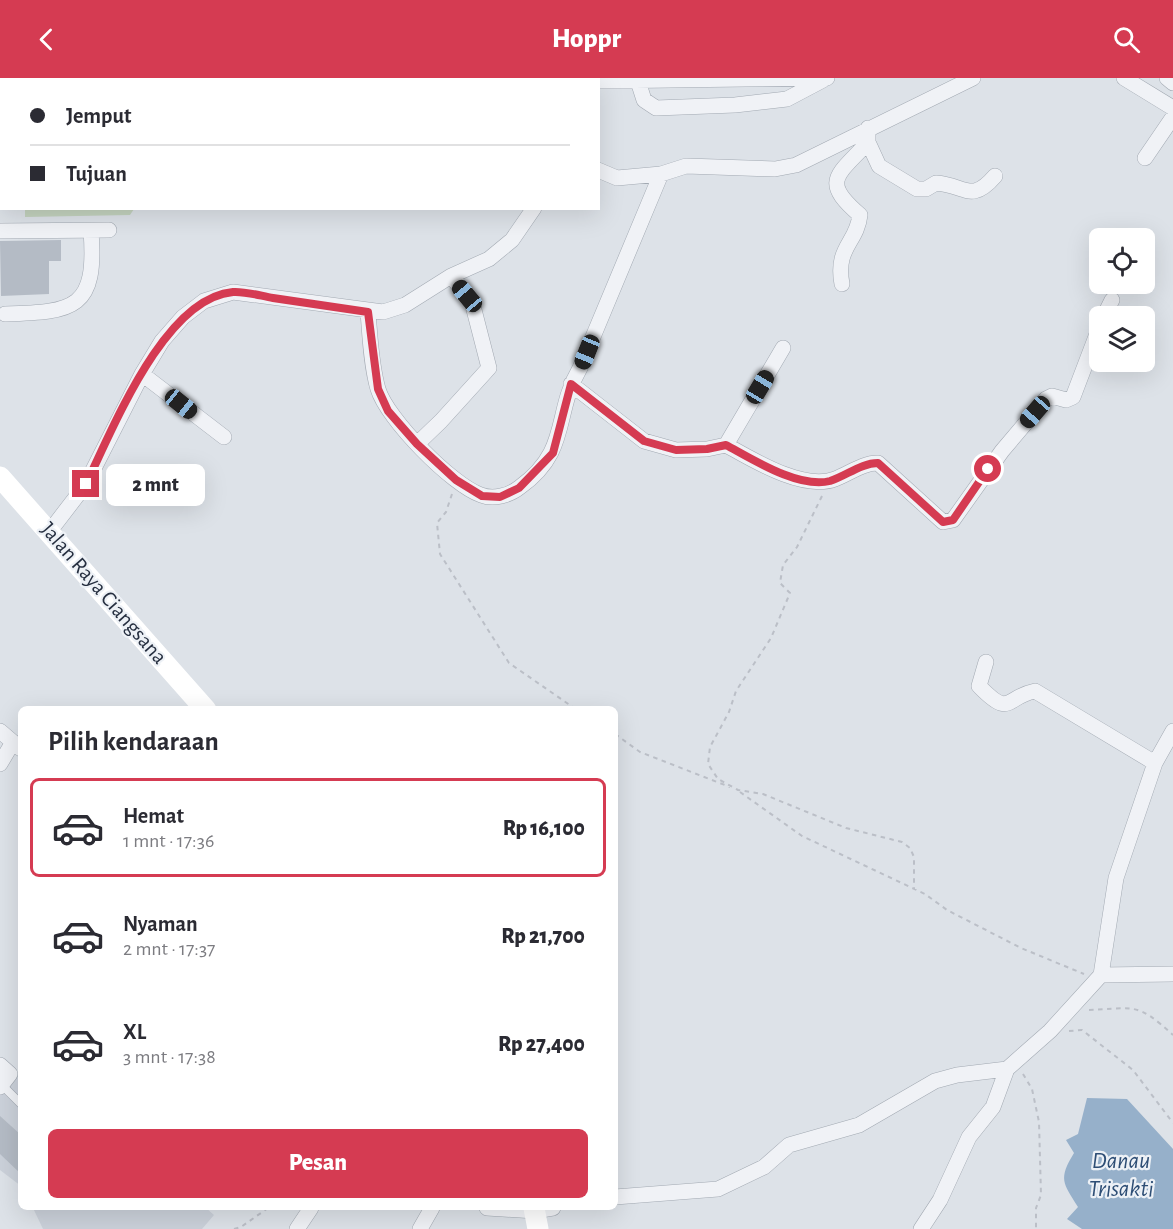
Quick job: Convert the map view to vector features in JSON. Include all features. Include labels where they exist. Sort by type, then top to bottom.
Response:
[{"type":"main road","name":"Jalan Raya Ciangsana","points":[[2,483],[50,531],[203,706]]},
{"type":"street","points":[[600,81],[826,78]]},
{"type":"street","points":[[638,79],[644,100],[656,108],[735,105],[787,99],[826,78]]},
{"type":"street","points":[[600,171],[617,178],[661,174],[686,166],[776,170],[796,165],[868,135],[973,78]]},
{"type":"street","points":[[1124,78],[1173,108]]},
{"type":"street","points":[[1167,78],[1173,83]]},
{"type":"street","points":[[1145,158],[1173,117]]},
{"type":"street","points":[[868,135],[879,166],[917,189],[926,189],[936,183],[970,193],[979,192],[995,176]]},
{"type":"street","points":[[842,284],[840,266],[842,254],[860,215],[836,191],[835,184],[868,135]]},
{"type":"street","points":[[368,312],[378,389],[388,411],[417,444],[456,480],[482,496],[500,497],[519,488],[553,453],[571,384],[580,368],[661,174]]},
{"type":"street","points":[[50,531],[86,484],[141,374],[162,341],[183,317],[204,301],[233,292],[368,312],[383,312],[405,305],[451,276],[489,259],[512,240],[533,210]]},
{"type":"street","points":[[0,231],[109,230]]},
{"type":"street","points":[[5,314],[60,311],[77,300],[88,284],[93,261],[91,231]]},
{"type":"street","points":[[417,444],[489,368],[472,302],[451,276]]},
{"type":"street","points":[[1109,306],[1112,300]]},
{"type":"street","points":[[726,445],[783,348]]},
{"type":"street","points":[[571,384],[644,441],[676,450],[707,449],[726,445],[759,464],[788,476],[816,482],[831,481],[870,463],[878,463],[943,522],[953,520],[1002,451],[1046,399],[1053,396],[1066,400],[1073,397],[1089,355]]},
{"type":"street","points":[[141,374],[224,438]]},
{"type":"street","points":[[986,662],[979,686],[998,702],[1009,704],[1035,691],[1155,763]]},
{"type":"street","points":[[0,731],[17,745],[0,764]]},
{"type":"street","points":[[921,1229],[940,1200],[969,1137],[993,1107],[1007,1069],[1050,1031],[1101,975],[1116,878],[1155,763],[1173,731]]},
{"type":"street","points":[[1101,975],[1173,974]]},
{"type":"street","points":[[3,1078],[18,1065]]},
{"type":"street","points":[[618,1197],[718,1189],[764,1167],[789,1145],[858,1125],[935,1081],[957,1075],[1007,1069]]},
{"type":"street","points":[[297,1229],[310,1210]]},
{"type":"street","points":[[420,1229],[431,1210]]},
{"type":"street","points":[[505,1210],[540,1214]]},
{"type":"lane","points":[[3,1078],[18,1100]]},
{"type":"path","points":[[456,480],[446,512],[437,523],[440,554],[509,663],[571,706]]},
{"type":"path","points":[[831,481],[797,547],[783,565],[780,583],[790,593],[771,638],[736,691],[729,712],[710,747],[708,764],[718,779],[738,790],[802,836],[914,889],[947,910],[1021,948],[1079,974],[1101,975]]},
{"type":"path","points":[[618,736],[640,752],[738,790],[763,794],[846,828],[902,842],[910,848],[914,857],[914,889]]},
{"type":"path","points":[[1087,991],[1081,1002],[1085,1010],[1137,1008],[1152,1016],[1173,1035]]},
{"type":"path","points":[[1050,1031],[1082,1030],[1088,1034],[1133,1070],[1173,1123]]},
{"type":"path","points":[[1023,1054],[1022,1071],[1032,1089],[1039,1122],[1041,1195],[1036,1208],[1036,1229]]},
{"type":"path","points":[[234,1229],[242,1227],[265,1210]]},
{"type":"shaded area","points":[[18,1073],[18,1184],[0,1170],[0,1093]]},
{"type":"shaded area","points":[[34,1210],[208,1210],[214,1215],[202,1229],[43,1229]]},
{"type":"green space","points":[[25,210],[133,210],[130,215],[25,217]]},
{"type":"water","name":"Danau Trisakti","points":[[1087,1098],[1127,1099],[1173,1149],[1173,1229],[1082,1229],[1067,1219],[1078,1207],[1064,1181],[1066,1169],[1074,1153],[1066,1140],[1078,1134]]},
{"type":"building","points":[[61,240],[61,261],[49,261],[49,294],[1,296],[0,241]]},
{"type":"building","points":[[0,1116],[18,1132],[18,1171],[0,1154]]},
{"type":"route","points":[[86,484],[141,374],[162,341],[183,317],[204,301],[233,292],[368,312],[378,389],[388,411],[417,444],[456,480],[482,496],[500,497],[519,488],[553,453],[571,384],[644,441],[676,450],[707,449],[726,445],[759,464],[788,476],[816,482],[834,480],[870,463],[878,463],[943,522],[953,520],[988,469]]}]
